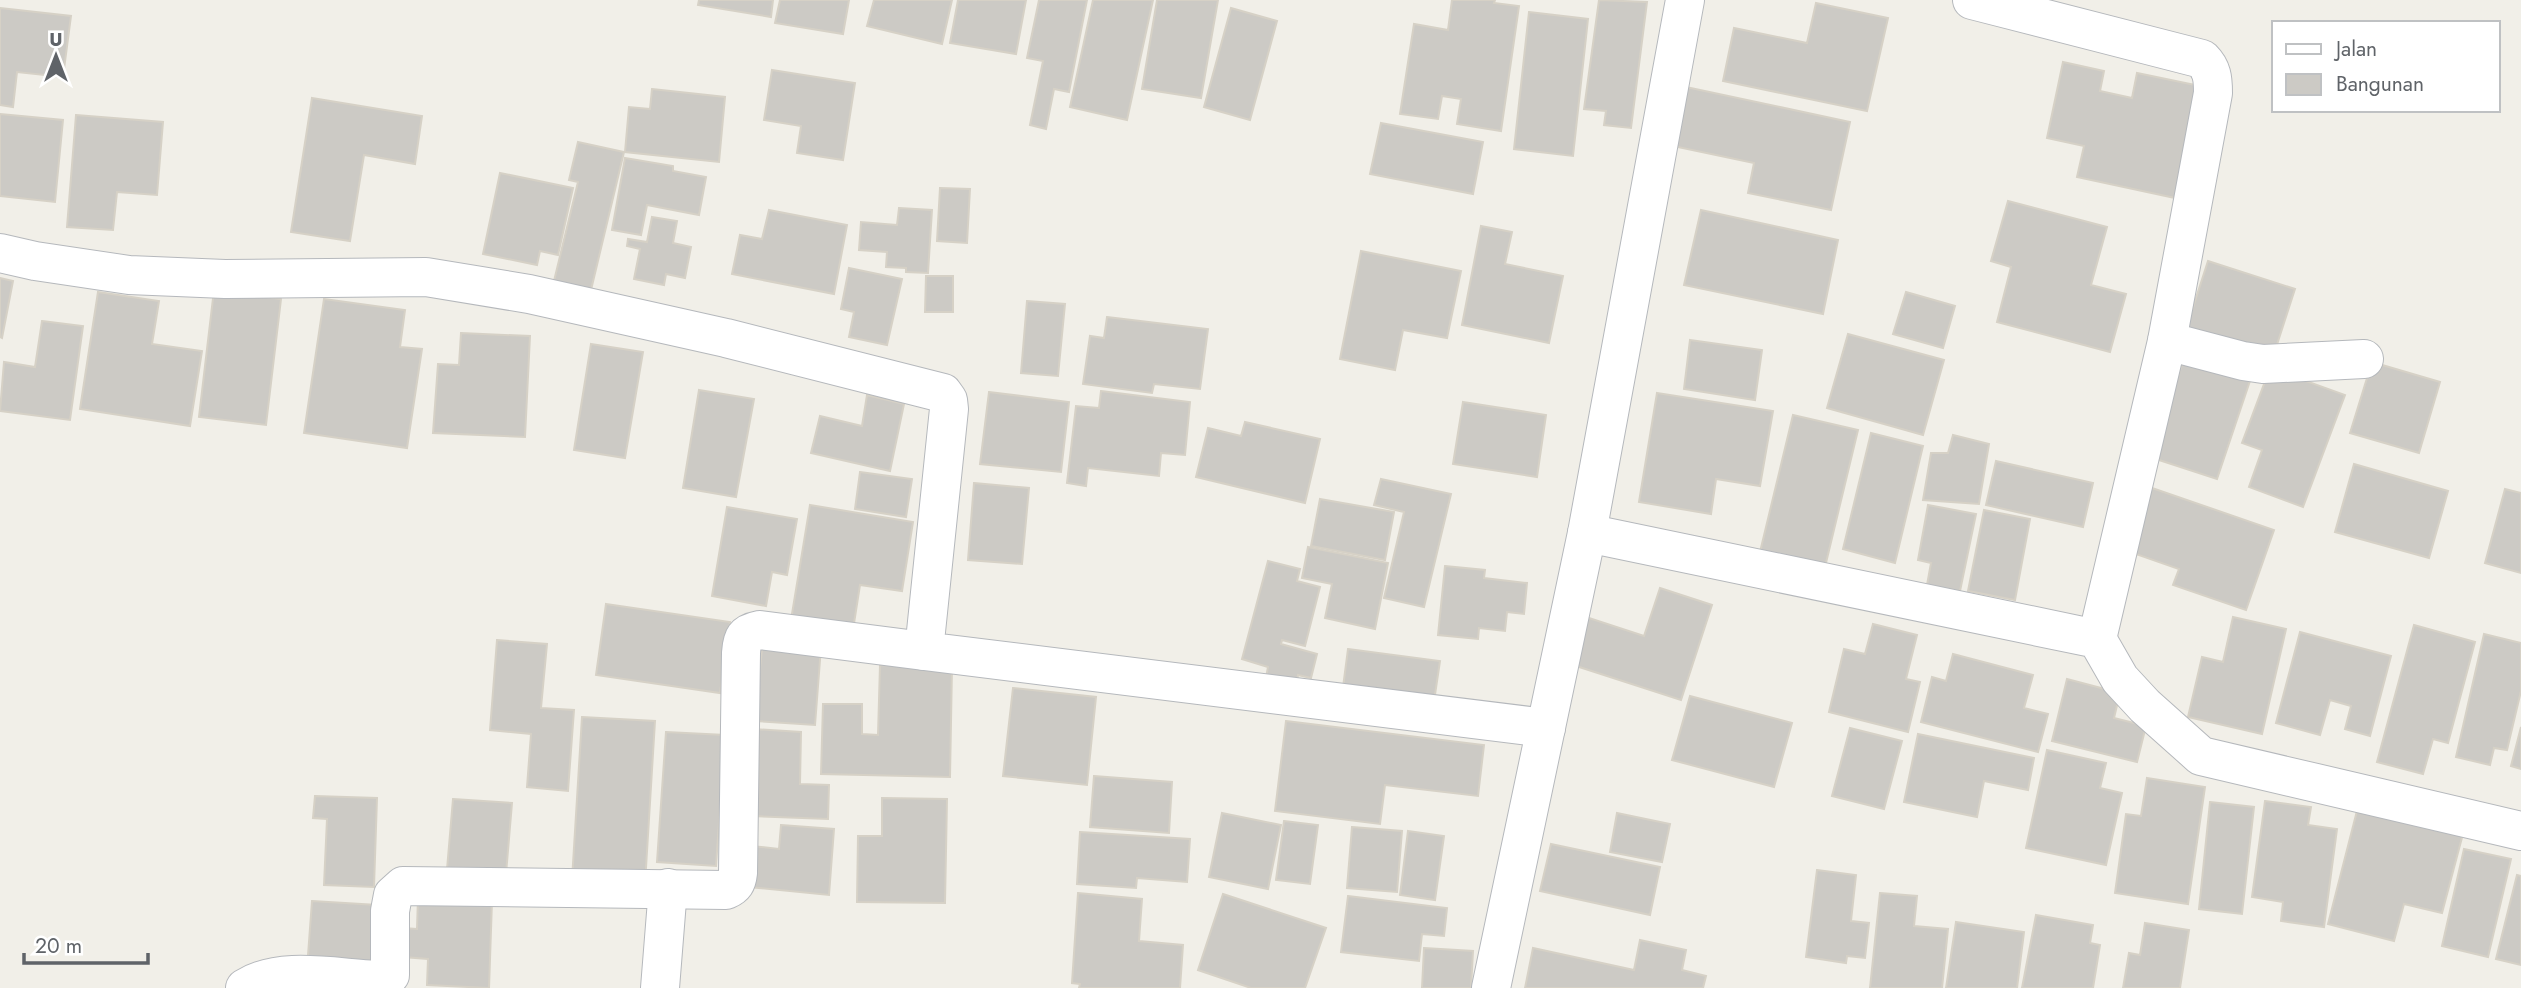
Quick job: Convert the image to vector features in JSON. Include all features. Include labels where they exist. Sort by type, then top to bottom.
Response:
[{"type":"street","points":[[1491,988],[1587,533],[1685,0]]},
{"type":"street","points":[[1972,0],[2202,58],[2213,75],[2213,93],[2167,341],[2097,639],[2120,679],[2145,706],[2201,756],[2521,831]]},
{"type":"street","points":[[0,253],[34,261],[129,275],[225,279],[426,277],[529,294],[943,393],[948,400],[949,409],[924,651]]},
{"type":"street","points":[[2167,341],[2263,364],[2364,359]]},
{"type":"street","points":[[1587,533],[2097,639]]},
{"type":"street","points":[[245,988],[273,977],[295,975],[385,980],[390,975],[390,911],[393,895],[403,886],[726,890],[737,882],[742,640],[747,633],[760,630],[1546,728]]},
{"type":"street","points":[[660,988],[668,888]]},
{"type":"building","points":[[699,0],[773,0],[771,17],[698,5]]},
{"type":"building","points":[[780,0],[849,0],[843,34],[775,23]]},
{"type":"building","points":[[874,0],[952,0],[942,44],[867,26]]},
{"type":"building","points":[[958,0],[1026,0],[1016,54],[950,43]]},
{"type":"building","points":[[1039,0],[1087,0],[1069,92],[1054,89],[1046,129],[1030,125],[1043,61],[1027,58]]},
{"type":"building","points":[[1093,0],[1153,0],[1127,120],[1070,107]]},
{"type":"building","points":[[1157,0],[1218,0],[1201,98],[1142,89]]},
{"type":"building","points":[[1452,0],[1495,0],[1494,3],[1519,6],[1501,131],[1457,124],[1461,99],[1442,96],[1438,119],[1400,114],[1414,24],[1448,30]]},
{"type":"building","points":[[1599,0],[1647,2],[1631,128],[1604,125],[1606,111],[1584,109]]},
{"type":"building","points":[[1816,3],[1888,18],[1867,111],[1723,81],[1734,28],[1807,43]]},
{"type":"building","points":[[0,8],[71,16],[63,77],[17,72],[13,107],[0,105]]},
{"type":"building","points":[[1231,8],[1277,21],[1250,120],[1204,107]]},
{"type":"building","points":[[1529,12],[1588,19],[1573,156],[1514,149]]},
{"type":"building","points":[[2063,62],[2104,71],[2100,91],[2132,98],[2137,73],[2200,86],[2175,198],[2077,177],[2084,146],[2047,138]]},
{"type":"building","points":[[772,70],[855,83],[843,160],[797,153],[801,126],[764,120]]},
{"type":"building","points":[[1686,87],[1850,122],[1831,210],[1748,193],[1754,163],[1673,146]]},
{"type":"building","points":[[652,89],[725,97],[719,162],[625,152],[629,107],[650,109]]},
{"type":"building","points":[[312,98],[422,116],[415,164],[364,155],[350,241],[291,232]]},
{"type":"building","points":[[0,114],[63,120],[55,202],[0,196]]},
{"type":"building","points":[[76,115],[163,122],[157,195],[117,192],[113,230],[67,227]]},
{"type":"building","points":[[1381,123],[1483,142],[1473,194],[1370,174]]},
{"type":"building","points":[[578,142],[624,152],[591,290],[554,281],[578,182],[569,180]]},
{"type":"building","points":[[625,158],[673,166],[673,171],[706,177],[699,215],[647,205],[641,235],[612,230]]},
{"type":"building","points":[[500,173],[573,188],[558,255],[540,251],[537,265],[483,254]]},
{"type":"building","points":[[940,188],[970,189],[967,243],[937,241]]},
{"type":"building","points":[[2008,201],[2107,227],[2091,285],[2126,294],[2110,352],[1997,322],[2011,267],[1991,261]]},
{"type":"building","points":[[899,208],[932,210],[928,273],[906,272],[906,268],[886,267],[887,252],[859,250],[861,222],[897,225]]},
{"type":"building","points":[[769,210],[847,225],[834,294],[732,274],[740,235],[762,239]]},
{"type":"building","points":[[1701,210],[1838,240],[1823,314],[1684,285]]},
{"type":"building","points":[[652,217],[677,221],[673,243],[691,247],[685,278],[666,274],[664,285],[634,279],[640,249],[627,246],[628,239],[647,242]]},
{"type":"building","points":[[1481,226],[1512,232],[1505,264],[1563,276],[1549,343],[1462,325]]},
{"type":"building","points":[[1361,251],[1461,271],[1447,338],[1403,330],[1395,370],[1340,359]]},
{"type":"building","points":[[2208,261],[2295,289],[2272,360],[2185,332]]},
{"type":"building","points":[[849,268],[902,279],[887,345],[849,337],[854,312],[841,309]]},
{"type":"building","points":[[926,276],[953,276],[953,312],[925,312]]},
{"type":"building","points":[[0,278],[13,281],[2,338],[0,337]]},
{"type":"building","points":[[214,290],[281,299],[266,425],[199,417]]},
{"type":"building","points":[[98,292],[159,301],[152,344],[202,351],[190,426],[80,409]]},
{"type":"building","points":[[1906,292],[1955,306],[1943,348],[1893,334]]},
{"type":"building","points":[[324,299],[405,310],[400,347],[422,349],[407,448],[304,433]]},
{"type":"building","points":[[1027,301],[1065,304],[1058,376],[1021,373]]},
{"type":"building","points":[[1107,317],[1208,329],[1200,389],[1154,384],[1152,393],[1083,384],[1090,336],[1104,338]]},
{"type":"building","points":[[42,321],[83,326],[70,420],[0,411],[4,362],[35,367]]},
{"type":"building","points":[[461,333],[530,336],[525,437],[433,433],[438,364],[459,365]]},
{"type":"building","points":[[1848,334],[1944,360],[1923,435],[1827,408]]},
{"type":"building","points":[[1690,340],[1762,350],[1755,400],[1684,389]]},
{"type":"building","points":[[591,344],[643,352],[625,458],[574,450]]},
{"type":"building","points":[[2185,356],[2251,378],[2217,479],[2150,457]]},
{"type":"building","points":[[2372,362],[2440,382],[2419,453],[2350,433]]},
{"type":"building","points":[[2270,368],[2345,395],[2303,507],[2249,487],[2262,450],[2242,443]]},
{"type":"building","points":[[699,390],[754,399],[736,497],[683,488]]},
{"type":"building","points":[[1101,391],[1190,402],[1185,455],[1161,453],[1159,476],[1088,468],[1086,486],[1067,483],[1076,406],[1099,408]]},
{"type":"building","points":[[989,392],[1069,402],[1061,472],[980,464]]},
{"type":"building","points":[[1657,393],[1773,411],[1760,486],[1716,479],[1711,514],[1639,502]]},
{"type":"building","points":[[867,395],[904,404],[890,471],[811,453],[820,416],[862,426]]},
{"type":"building","points":[[1463,402],[1546,415],[1537,477],[1453,464]]},
{"type":"building","points":[[1793,415],[1858,430],[1825,567],[1760,552]]},
{"type":"building","points":[[1245,422],[1320,439],[1305,503],[1196,477],[1208,428],[1241,436]]},
{"type":"building","points":[[1871,433],[1923,446],[1895,563],[1843,549]]},
{"type":"building","points":[[1953,435],[1989,444],[1979,504],[1923,500],[1931,453],[1948,453]]},
{"type":"building","points":[[1996,461],[2093,483],[2083,527],[1986,505]]},
{"type":"building","points":[[2354,464],[2448,491],[2429,558],[2335,532]]},
{"type":"building","points":[[860,472],[912,479],[906,517],[855,509]]},
{"type":"building","points":[[1381,479],[1451,494],[1424,607],[1384,598],[1404,512],[1374,505]]},
{"type":"building","points":[[974,483],[1029,488],[1022,564],[968,560]]},
{"type":"building","points":[[2152,488],[2274,530],[2246,610],[2173,585],[2179,569],[2130,552]]},
{"type":"building","points":[[2505,489],[2521,493],[2521,573],[2485,563]]},
{"type":"building","points":[[1320,499],[1394,512],[1385,560],[1311,546]]},
{"type":"building","points":[[810,505],[913,522],[902,591],[860,585],[852,636],[790,626]]},
{"type":"building","points":[[1928,505],[1976,514],[1960,591],[1927,585],[1931,563],[1918,560]]},
{"type":"building","points":[[727,507],[797,519],[787,575],[772,572],[766,606],[712,596]]},
{"type":"building","points":[[1984,510],[2030,519],[2015,600],[1968,591]]},
{"type":"building","points":[[1308,547],[1388,563],[1375,629],[1325,618],[1332,584],[1302,578]]},
{"type":"building","points":[[1268,561],[1300,569],[1297,581],[1320,587],[1305,646],[1282,640],[1281,644],[1317,654],[1311,678],[1298,675],[1296,691],[1265,683],[1268,667],[1242,659]]},
{"type":"building","points":[[1445,566],[1485,570],[1484,578],[1527,583],[1524,614],[1507,612],[1505,631],[1479,628],[1478,639],[1438,635]]},
{"type":"building","points":[[1660,588],[1712,605],[1681,700],[1567,663],[1583,616],[1644,636]]},
{"type":"building","points":[[606,604],[730,622],[720,693],[596,675]]},
{"type":"building","points":[[2233,617],[2286,629],[2262,734],[2188,717],[2202,657],[2223,662]]},
{"type":"building","points":[[1873,624],[1917,635],[1906,679],[1920,682],[1908,732],[1829,712],[1844,649],[1865,654]]},
{"type":"building","points":[[2414,625],[2475,642],[2448,743],[2433,739],[2423,774],[2377,762]]},
{"type":"building","points":[[2300,632],[2391,656],[2370,736],[2345,729],[2351,706],[2330,700],[2320,735],[2276,723]]},
{"type":"building","points":[[2484,634],[2521,643],[2521,691],[2507,750],[2494,748],[2490,765],[2456,757]]},
{"type":"building","points":[[497,640],[547,644],[541,708],[574,710],[568,791],[527,787],[531,734],[490,730]]},
{"type":"building","points":[[821,647],[815,725],[755,721],[762,648]]},
{"type":"building","points":[[1348,649],[1440,661],[1433,708],[1342,695]]},
{"type":"building","points":[[1953,654],[2033,675],[2024,708],[2048,714],[2038,752],[1921,722],[1932,677],[1946,681]]},
{"type":"building","points":[[880,665],[952,667],[950,777],[821,774],[823,704],[862,704],[862,734],[878,735]]},
{"type":"building","points":[[2067,679],[2120,693],[2114,718],[2146,726],[2137,762],[2052,741]]},
{"type":"building","points":[[1013,688],[1096,697],[1087,785],[1003,776]]},
{"type":"building","points":[[1690,696],[1792,723],[1774,787],[1672,760]]},
{"type":"building","points":[[582,717],[655,721],[645,884],[572,880]]},
{"type":"building","points":[[1286,721],[1484,745],[1478,796],[1385,785],[1380,824],[1275,811]]},
{"type":"building","points":[[2521,727],[2521,769],[2511,766]]},
{"type":"building","points":[[1850,728],[1902,741],[1884,809],[1832,796]]},
{"type":"building","points":[[753,729],[801,732],[800,784],[829,785],[828,819],[751,816]]},
{"type":"building","points":[[666,732],[725,735],[716,866],[657,862]]},
{"type":"building","points":[[1918,734],[2034,758],[2028,790],[1984,781],[1977,817],[1904,802]]},
{"type":"building","points":[[2047,750],[2106,763],[2100,788],[2122,793],[2106,865],[2026,848]]},
{"type":"building","points":[[1094,776],[1172,782],[1169,833],[1090,827]]},
{"type":"building","points":[[2147,778],[2205,787],[2188,904],[2115,893],[2126,814],[2141,816]]},
{"type":"building","points":[[315,796],[377,798],[374,887],[324,885],[327,819],[313,818]]},
{"type":"building","points":[[882,798],[947,799],[945,903],[857,902],[858,836],[882,836]]},
{"type":"building","points":[[453,799],[512,803],[505,886],[446,881]]},
{"type":"building","points":[[2265,801],[2311,807],[2308,825],[2337,829],[2324,927],[2281,921],[2283,902],[2252,897]]},
{"type":"building","points":[[2210,802],[2254,807],[2242,914],[2199,909]]},
{"type":"building","points":[[2359,803],[2464,830],[2442,913],[2404,904],[2394,941],[2328,924]]},
{"type":"building","points":[[1222,813],[1281,825],[1268,889],[1209,877]]},
{"type":"building","points":[[1617,813],[1670,824],[1662,862],[1610,852]]},
{"type":"building","points":[[1284,821],[1318,825],[1310,884],[1276,880]]},
{"type":"building","points":[[781,825],[834,829],[829,895],[749,887],[752,846],[779,849]]},
{"type":"building","points":[[1352,827],[1402,831],[1397,892],[1347,888]]},
{"type":"building","points":[[1408,831],[1444,836],[1435,900],[1400,895]]},
{"type":"building","points":[[1080,832],[1190,839],[1187,882],[1137,878],[1136,888],[1077,884]]},
{"type":"building","points":[[1551,844],[1660,867],[1650,915],[1540,891]]},
{"type":"building","points":[[2464,849],[2511,859],[2488,957],[2442,946]]},
{"type":"building","points":[[1817,870],[1856,875],[1851,921],[1869,923],[1865,958],[1847,956],[1846,963],[1806,957]]},
{"type":"building","points":[[2517,875],[2521,876],[2521,965],[2496,959]]},
{"type":"building","points":[[1078,893],[1142,899],[1139,941],[1183,945],[1180,988],[1079,988],[1080,984],[1072,983]]},
{"type":"building","points":[[1880,893],[1917,896],[1914,926],[1948,929],[1942,988],[1870,988]]},
{"type":"building","points":[[1223,894],[1326,928],[1305,988],[1251,988],[1198,970]]},
{"type":"building","points":[[1348,896],[1447,908],[1444,936],[1422,934],[1419,961],[1341,952]]},
{"type":"building","points":[[418,897],[492,901],[489,988],[427,985],[428,959],[403,957],[404,928],[417,929]]},
{"type":"building","points":[[312,901],[377,905],[372,973],[307,969]]},
{"type":"building","points":[[2036,915],[2093,925],[2090,943],[2100,945],[2093,988],[2022,988]]},
{"type":"building","points":[[1956,922],[2024,932],[2017,988],[1946,988]]},
{"type":"building","points":[[2145,923],[2189,930],[2180,988],[2123,988],[2129,953],[2140,955]]},
{"type":"building","points":[[1640,940],[1686,950],[1682,970],[1706,976],[1703,988],[1525,988],[1533,948],[1634,970]]},
{"type":"building","points":[[1424,948],[1473,951],[1471,988],[1422,988]]}]
